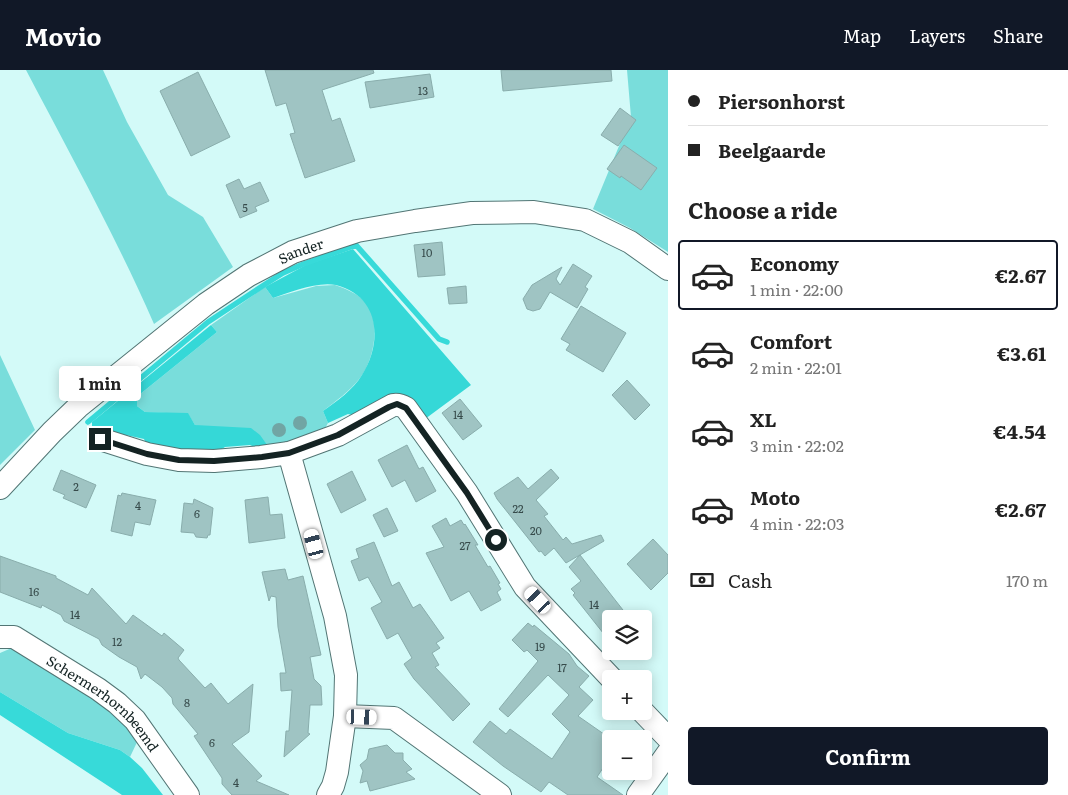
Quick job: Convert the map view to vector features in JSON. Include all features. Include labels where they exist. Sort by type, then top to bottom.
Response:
[{"type":"street","name":"Sander","points":[[0,488],[78,407],[206,304],[249,275],[302,249],[357,231],[415,221],[472,213],[534,212],[585,220],[630,242],[668,269]]},
{"type":"street","points":[[100,439],[147,454],[179,460],[214,461],[289,453],[338,435],[389,407],[397,404],[406,408],[467,493],[525,587],[603,670]]},
{"type":"street","points":[[289,453],[334,616],[346,675],[346,716],[337,772],[328,795]]},
{"type":"street","name":"Schermerhornbeemd","points":[[0,637],[14,638],[98,689],[117,703],[135,720],[188,795]]},
{"type":"street","points":[[346,716],[394,718],[500,795]]},
{"type":"street","points":[[651,720],[668,738]]},
{"type":"street","points":[[638,795],[668,754]]},
{"type":"shaded area","points":[[26,70],[103,70],[127,122],[168,195],[203,217],[233,267],[154,324],[76,164]]},
{"type":"shaded area","points":[[627,70],[668,70],[668,252],[630,228],[593,209],[631,117]]},
{"type":"shaded area","points":[[353,249],[471,385],[425,419],[406,400],[356,416],[348,414],[328,423],[323,411],[354,386],[369,362],[375,335],[369,310],[362,299],[351,291],[336,285],[321,284],[273,298],[265,287],[306,265]]},
{"type":"shaded area","points":[[335,285],[355,294],[365,302],[370,310],[375,329],[372,351],[365,370],[347,392],[323,411],[328,423],[322,434],[270,449],[195,425],[188,414],[145,412],[137,406],[139,395],[217,332],[211,325],[265,287],[273,298],[316,286]]},
{"type":"shaded area","points":[[211,325],[217,332],[139,395],[137,406],[145,412],[188,413],[195,425],[251,428],[260,435],[270,449],[261,450],[250,445],[225,447],[214,454],[148,448],[144,439],[126,435],[116,438],[92,428],[92,422]]},
{"type":"shaded area","points":[[0,355],[35,430],[0,465]]},
{"type":"shaded area","points":[[14,647],[96,696],[139,738],[130,757],[120,750],[68,733],[0,692],[0,653]]},
{"type":"shaded area","points":[[0,692],[68,733],[120,750],[142,768],[163,795],[122,795],[0,715]]},
{"type":"building","points":[[265,70],[373,70],[374,73],[322,90],[332,121],[340,118],[355,161],[305,178],[290,134],[295,133],[286,103],[276,106]]},
{"type":"building","points":[[501,70],[611,70],[612,81],[503,91]]},
{"type":"building","points":[[198,72],[230,137],[191,156],[160,91]]},
{"type":"building","points":[[430,74],[434,97],[370,108],[365,82]]},
{"type":"building","points":[[620,108],[636,120],[618,146],[601,135]]},
{"type":"building","points":[[624,145],[657,168],[641,190],[607,169]]},
{"type":"building","points":[[239,179],[244,189],[260,182],[269,201],[255,207],[257,211],[240,218],[226,185]]},
{"type":"building","points":[[442,242],[445,275],[418,277],[414,245]]},
{"type":"building","points":[[573,264],[592,276],[585,287],[588,289],[577,308],[550,292],[540,309],[533,311],[527,309],[523,299],[532,285],[562,267],[556,279],[560,285]]},
{"type":"building","points":[[466,286],[467,303],[449,304],[447,288]]},
{"type":"building","points":[[581,306],[626,333],[603,372],[566,350],[570,344],[561,339]]},
{"type":"building","points":[[627,380],[650,405],[635,420],[612,395]]},
{"type":"building","points":[[460,399],[482,426],[463,440],[442,413]]},
{"type":"building","points":[[407,445],[419,469],[423,467],[436,491],[416,502],[405,480],[392,487],[378,460]]},
{"type":"building","points":[[551,469],[559,478],[536,500],[548,514],[544,516],[563,540],[566,537],[572,544],[601,535],[604,541],[566,563],[554,548],[545,556],[541,551],[539,552],[494,493],[518,477],[528,489]]},
{"type":"building","points":[[61,470],[96,485],[86,508],[63,498],[65,495],[53,490]]},
{"type":"building","points":[[352,471],[366,500],[341,513],[327,484]]},
{"type":"building","points":[[122,493],[156,500],[150,525],[135,522],[132,536],[111,531],[118,495],[121,496]]},
{"type":"building","points":[[268,497],[270,515],[282,514],[285,538],[249,543],[245,500]]},
{"type":"building","points":[[194,499],[213,508],[210,535],[207,538],[196,537],[194,533],[181,532],[184,503],[193,504]]},
{"type":"building","points":[[387,508],[398,531],[384,537],[373,515]]},
{"type":"building","points":[[446,518],[450,526],[461,520],[465,524],[478,545],[475,545],[488,567],[490,566],[500,583],[498,584],[501,589],[497,592],[501,600],[481,611],[469,591],[451,601],[426,553],[444,547],[432,526]]},
{"type":"building","points":[[653,539],[668,555],[668,573],[651,590],[627,564]]},
{"type":"building","points":[[374,542],[392,586],[399,582],[413,608],[420,604],[444,638],[436,643],[440,648],[432,653],[439,665],[435,667],[470,704],[453,721],[414,679],[404,664],[412,658],[398,633],[387,639],[371,608],[382,602],[368,577],[359,581],[351,561],[359,558],[356,549]]},
{"type":"building","points":[[580,555],[623,610],[602,610],[602,632],[573,595],[575,593],[571,589],[581,581],[569,567]]},
{"type":"building","points":[[0,556],[56,576],[56,578],[88,595],[92,588],[126,624],[133,615],[162,636],[164,633],[184,650],[178,658],[179,660],[205,688],[211,683],[228,704],[253,684],[249,732],[232,744],[262,776],[256,781],[289,795],[232,795],[222,784],[222,778],[194,736],[198,734],[173,704],[172,698],[162,687],[145,674],[141,679],[137,667],[102,645],[99,639],[64,621],[61,615],[42,605],[41,608],[0,592]]},
{"type":"building","points":[[285,569],[288,580],[303,576],[321,655],[310,657],[314,679],[321,686],[322,705],[310,705],[308,733],[310,734],[284,757],[286,731],[289,731],[292,690],[281,691],[280,673],[286,673],[278,627],[276,597],[271,596],[269,601],[262,572]]},
{"type":"building","points":[[528,623],[533,627],[534,625],[569,654],[577,666],[589,676],[579,687],[593,700],[578,716],[602,733],[602,770],[597,777],[623,795],[568,795],[549,782],[541,792],[503,766],[473,742],[490,721],[506,734],[510,729],[552,759],[570,732],[552,714],[569,695],[548,675],[508,717],[499,709],[538,661],[527,650],[524,652],[512,640]]},
{"type":"building","points":[[387,745],[395,753],[403,753],[403,760],[412,769],[406,772],[415,779],[370,791],[367,781],[360,783],[363,771],[360,765],[367,759],[369,749]]},
{"type":"waterway","points":[[88,422],[208,322],[264,285],[283,273],[301,265],[356,245],[439,339],[447,342]]},
{"type":"route","points":[[100,439],[147,454],[179,460],[214,461],[262,457],[289,453],[338,435],[397,404],[406,408],[467,493],[496,540]]}]
